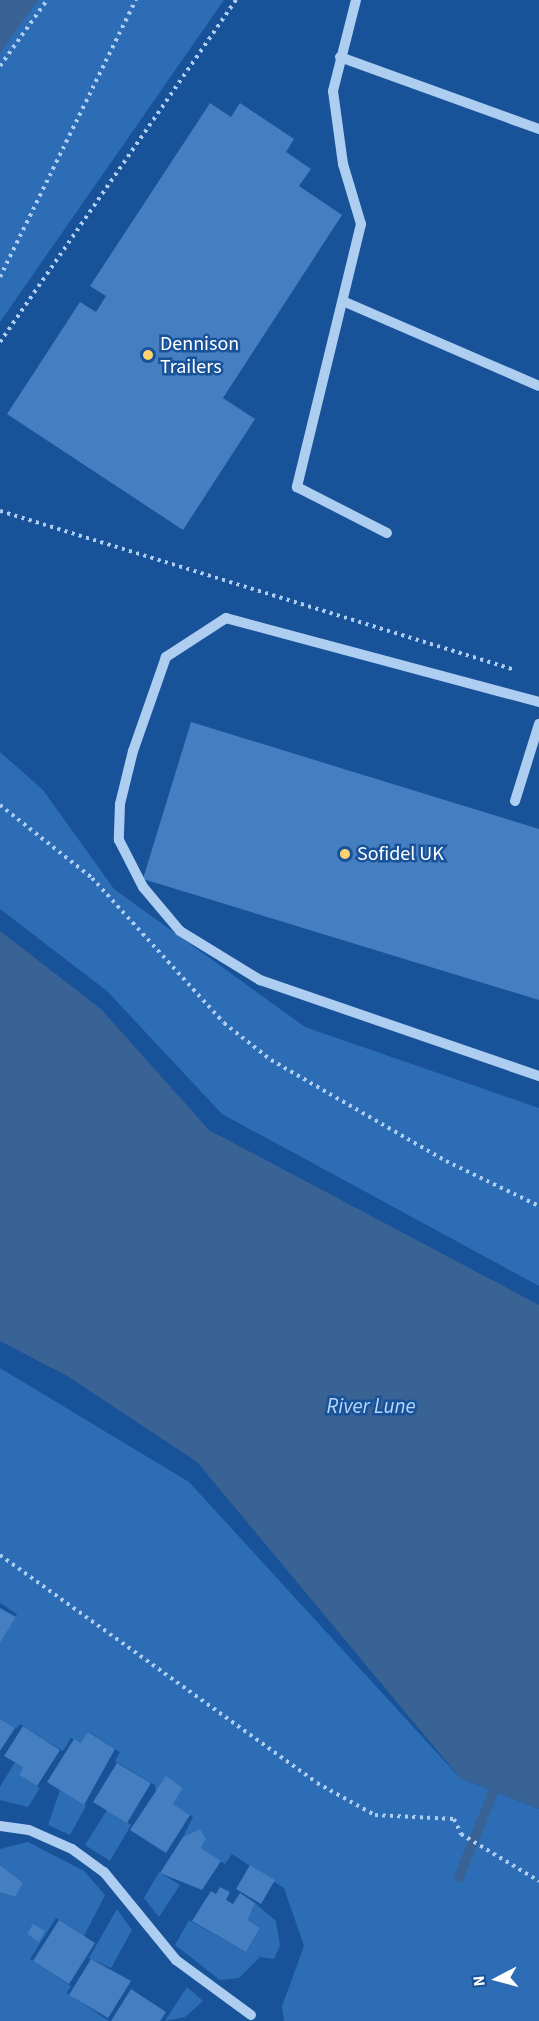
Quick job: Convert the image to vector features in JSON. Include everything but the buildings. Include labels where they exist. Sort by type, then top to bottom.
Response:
[{"type":"street","points":[[356,0],[340,57],[334,100],[343,164],[361,224],[345,302],[297,487],[387,533]]},
{"type":"street","points":[[340,57],[539,129]]},
{"type":"street","points":[[345,302],[539,386]]},
{"type":"street","points":[[539,702],[226,618],[166,657],[133,751],[120,804],[119,840],[142,887],[180,931],[260,980],[539,1076]]},
{"type":"street","points":[[515,801],[539,724]]},
{"type":"street","points":[[0,1826],[29,1830],[72,1849],[104,1872],[176,1960],[251,2015]]},
{"type":"path","points":[[0,66],[47,0]]},
{"type":"path","points":[[0,277],[136,0]]},
{"type":"path","points":[[0,342],[236,0]]},
{"type":"path","points":[[0,511],[516,670]]},
{"type":"path","points":[[0,805],[92,878],[224,1023],[272,1060],[446,1161],[539,1206]]},
{"type":"path","points":[[0,1555],[317,1783],[375,1815],[454,1819],[461,1834],[477,1845],[488,1846],[539,1881]]},
{"type":"shaded area","points":[[0,0],[224,0],[0,322]]},
{"type":"shaded area","points":[[0,752],[43,790],[114,889],[305,1027],[539,1108],[539,1286],[222,1114],[107,991],[0,909]]},
{"type":"shaded area","points":[[0,1368],[189,1482],[460,1778],[539,1809],[539,2021],[284,2021],[282,2006],[304,1946],[284,1888],[232,1854],[225,1864],[201,1848],[206,1839],[200,1829],[183,1837],[193,1817],[173,1804],[183,1788],[167,1777],[156,1792],[155,1785],[115,1761],[120,1752],[89,1732],[81,1743],[71,1738],[63,1751],[20,1724],[16,1729],[0,1719],[0,1643],[17,1614],[0,1603]]},
{"type":"shaded area","points":[[15,1762],[23,1767],[19,1775],[40,1788],[28,1807],[0,1800],[0,1787]]},
{"type":"shaded area","points":[[60,1790],[86,1806],[70,1835],[48,1825]]},
{"type":"shaded area","points":[[107,1810],[131,1825],[110,1861],[85,1845]]},
{"type":"shaded area","points":[[28,1842],[84,1871],[105,1895],[84,1936],[56,1918],[30,1959],[71,1986],[67,1993],[109,2021],[0,2021],[0,1892],[14,1897],[23,1883],[0,1865],[0,1849]]},
{"type":"shaded area","points":[[159,1872],[180,1885],[159,1917],[144,1898]]},
{"type":"shaded area","points":[[255,1903],[276,1921],[280,1946],[274,1959],[260,1957],[239,1978],[220,1980],[175,1945],[189,1920],[246,1952],[260,1928],[248,1920]]},
{"type":"shaded area","points":[[117,1909],[132,1930],[111,1968],[89,1958]]},
{"type":"shaded area","points":[[187,1987],[203,2001],[185,2017],[165,2021]]},
{"type":"water","points":[[0,0],[38,0],[0,53]]},
{"type":"water","name":"River Lune","points":[[0,931],[101,1009],[209,1130],[539,1305],[539,1809],[460,1778],[197,1462],[69,1377],[0,1341]]},
{"type":"waterway","points":[[459,1877],[498,1780]]},
{"type":"place","name":"Dennison Trailers","points":[[148,355]]},
{"type":"place","name":"Sofidel UK","points":[[345,854]]}]
